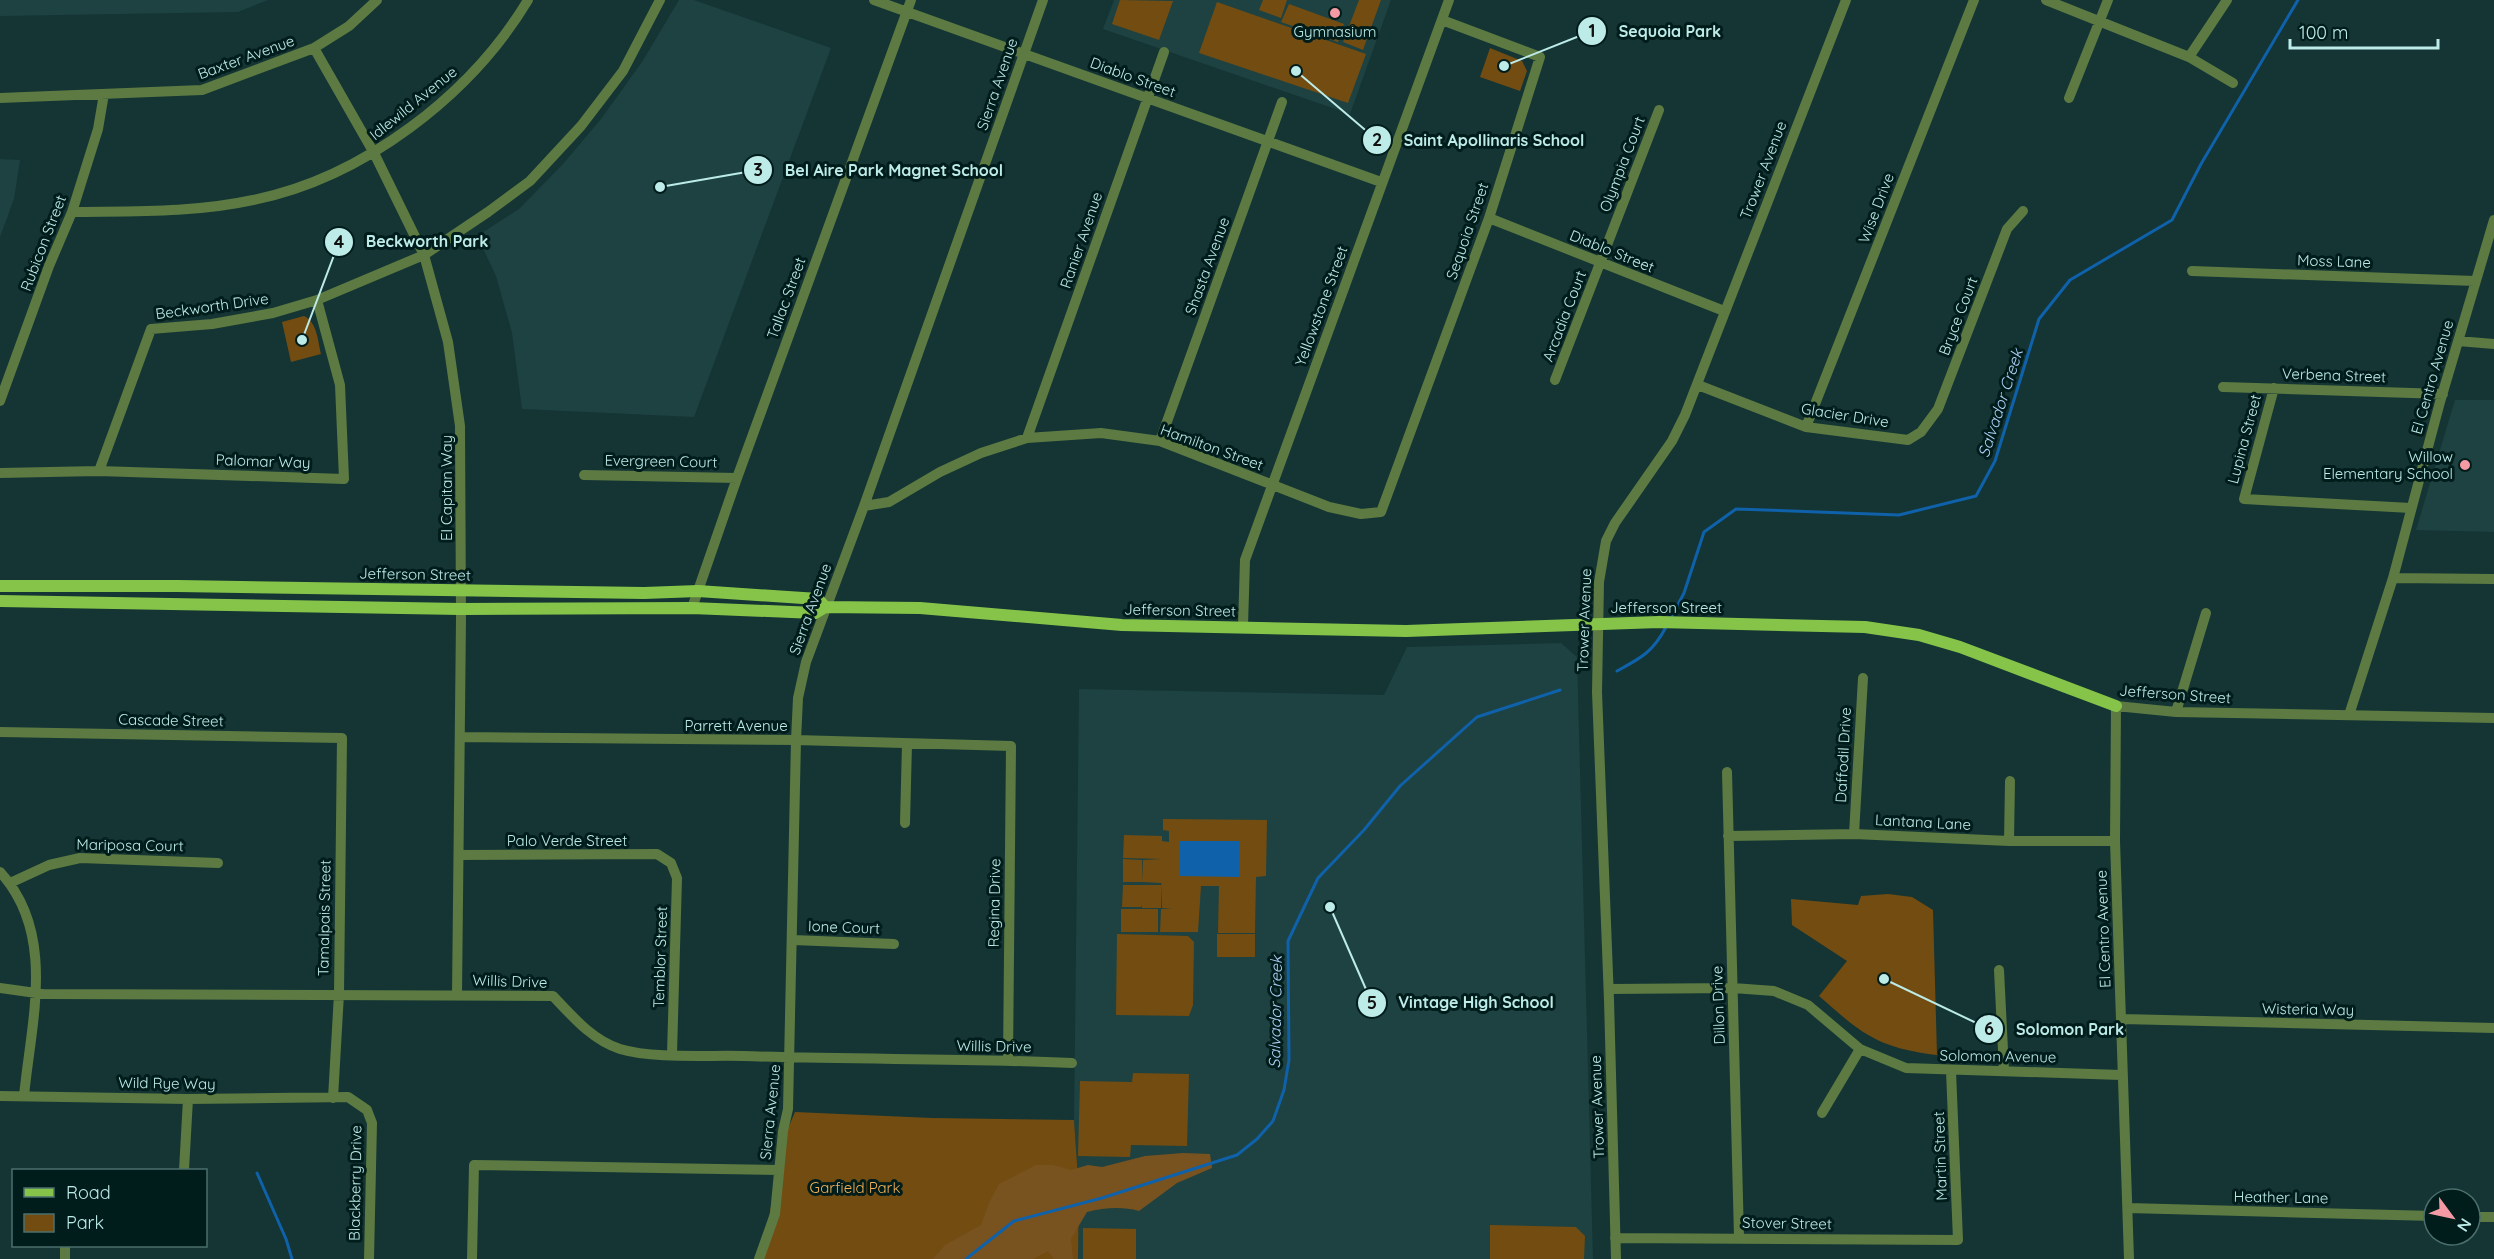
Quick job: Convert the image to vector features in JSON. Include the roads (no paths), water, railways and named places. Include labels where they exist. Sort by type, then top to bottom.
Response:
[{"type":"main road","name":"Jefferson Street","points":[[0,586],[644,593],[698,591],[818,599],[825,607]]},
{"type":"main road","name":"Jefferson Street","points":[[0,601],[461,609],[692,608],[815,614],[825,607],[920,608],[1122,625],[1406,631],[1597,622],[1865,627],[1919,635],[1969,650],[2116,706]]},
{"type":"street","name":"Baxter Avenue","points":[[0,98],[202,90],[314,48],[349,26],[377,0]]},
{"type":"street","name":"Idlewild Avenue","points":[[72,212],[185,208],[253,200],[306,186],[374,153],[420,120],[469,77],[511,29],[528,0]]},
{"type":"street","name":"Beckworth Drive","points":[[99,471],[151,329],[212,324],[273,313],[317,300],[424,255],[530,181],[581,126],[623,71],[660,0]]},
{"type":"street","name":"Diablo Street","points":[[874,0],[1381,182]]},
{"type":"street","name":"Tallac Street","points":[[692,608],[911,0]]},
{"type":"street","name":"Sierra Avenue","points":[[759,1259],[775,1214],[778,1170],[788,1108],[796,740],[798,699],[802,678],[825,607],[864,506],[1043,0]]},
{"type":"street","name":"Yellowstone Street","points":[[1243,626],[1245,560],[1449,0]]},
{"type":"street","name":"Trower Avenue","points":[[1616,1259],[1609,989],[1602,859],[1597,622],[1599,582],[1606,541],[1633,495],[1672,441],[1698,385],[1724,311],[1846,0]]},
{"type":"street","name":"Wise Drive","points":[[1806,427],[1974,0]]},
{"type":"street","points":[[2046,0],[2190,57],[2233,82]]},
{"type":"street","points":[[2069,98],[2108,0]]},
{"type":"street","points":[[2190,57],[2227,0]]},
{"type":"street","name":"Sequoia Street","points":[[1381,512],[1489,218],[1540,57],[1442,20]]},
{"type":"street","name":"El Capitan Way","points":[[314,48],[374,153],[424,255],[448,342],[460,426],[461,609],[457,994]]},
{"type":"street","name":"Ranier Avenue","points":[[1027,438],[1164,52]]},
{"type":"street","name":"Rubicon Street","points":[[0,400],[49,266],[72,212],[98,129],[104,94]]},
{"type":"street","name":"Shasta Avenue","points":[[1160,441],[1282,102]]},
{"type":"street","name":"Olympia Court","points":[[1601,262],[1659,111]]},
{"type":"street","name":"Bryce Court","points":[[1921,432],[1938,410],[2007,229],[2022,212]]},
{"type":"street","name":"Diablo Street","points":[[1489,218],[1724,311]]},
{"type":"street","name":"El Centro Avenue","points":[[2349,715],[2393,578],[2443,394],[2494,220]]},
{"type":"street","name":"Arcadia Court","points":[[1555,380],[1601,262]]},
{"type":"street","name":"Moss Lane","points":[[2192,271],[2475,281]]},
{"type":"street","name":"Palomar Way","points":[[0,473],[99,471],[344,479],[340,385],[317,300]]},
{"type":"street","points":[[2458,341],[2494,344]]},
{"type":"street","name":"Glacier Drive","points":[[1698,385],[1806,427],[1908,440],[1921,432]]},
{"type":"street","name":"Verbena Street","points":[[2223,387],[2443,394]]},
{"type":"street","name":"Lupina Street","points":[[2274,388],[2244,499],[2411,508]]},
{"type":"street","name":"Hamilton Street","points":[[864,506],[889,502],[940,472],[981,453],[1027,438],[1101,433],[1160,441],[1329,507],[1361,514],[1381,512]]},
{"type":"street","name":"Evergreen Court","points":[[584,475],[737,478]]},
{"type":"street","points":[[2393,578],[2494,579]]},
{"type":"street","points":[[2176,712],[2206,613]]},
{"type":"street","name":"Daffodil Drive","points":[[1854,834],[1863,678]]},
{"type":"street","name":"El Centro Avenue","points":[[2116,706],[2115,841],[2122,1019],[2121,1075],[2129,1259]]},
{"type":"street","name":"Jefferson Street","points":[[2116,706],[2176,712],[2494,718]]},
{"type":"street","name":"Cascade Street","points":[[0,732],[342,738]]},
{"type":"street","name":"Parrett Avenue","points":[[460,737],[796,740],[1011,746]]},
{"type":"street","name":"Tamalpais Street","points":[[333,1098],[339,994],[342,738]]},
{"type":"street","points":[[905,823],[908,744]]},
{"type":"street","name":"Regina Drive","points":[[1008,1060],[1011,746]]},
{"type":"street","name":"Dillon Drive","points":[[1727,772],[1739,1237]]},
{"type":"street","points":[[2009,842],[2010,781]]},
{"type":"street","name":"Lantana Lane","points":[[1728,836],[1854,834],[2009,842],[2115,841]]},
{"type":"street","name":"Palo Verde Street","points":[[459,855],[657,854],[671,863]]},
{"type":"street","name":"Mariposa Court","points":[[10,883],[49,865],[80,858],[218,862]]},
{"type":"street","name":"Temblor Street","points":[[671,863],[677,878],[672,1054]]},
{"type":"street","points":[[0,872],[10,883],[30,922],[36,976],[34,1034],[24,1096]]},
{"type":"street","name":"Ione Court","points":[[793,940],[894,944]]},
{"type":"street","points":[[1999,970],[2004,1071]]},
{"type":"street","name":"Willis Drive","points":[[0,988],[36,993],[553,996],[578,1022],[607,1044],[634,1052],[790,1058],[1008,1060],[1072,1063]]},
{"type":"street","name":"Solomon Avenue","points":[[1609,989],[1733,988],[1774,991],[1808,1005],[1860,1049],[1906,1068],[2121,1075]]},
{"type":"street","name":"Wisteria Way","points":[[2122,1019],[2494,1028]]},
{"type":"street","points":[[1822,1113],[1860,1049]]},
{"type":"street","name":"Martin Street","points":[[1951,1071],[1958,1240]]},
{"type":"street","name":"Wild Rye Way","points":[[0,1096],[188,1099],[333,1098]]},
{"type":"street","name":"Blackberry Drive","points":[[333,1098],[348,1097],[367,1110],[372,1123],[369,1259]]},
{"type":"street","points":[[184,1169],[188,1099]]},
{"type":"street","points":[[472,1259],[474,1165],[778,1170]]},
{"type":"street","name":"Heather Lane","points":[[2128,1208],[2422,1216]]},
{"type":"street","name":"Stover Street","points":[[1615,1238],[1958,1240]]},
{"type":"water","points":[[1180,841],[1239,841],[1239,877],[1180,876]]},
{"type":"waterway","name":"Salvador Creek","points":[[1671,618],[1684,593],[1704,532],[1736,509],[1899,515],[1976,496],[1995,461],[2039,319],[2070,280],[2172,220],[2201,164],[2298,0]]},
{"type":"waterway","name":"Salvador Creek","points":[[1617,671],[1646,654],[1666,627]]},
{"type":"waterway","name":"Salvador Creek","points":[[966,1259],[1014,1221],[1102,1198],[1237,1155],[1257,1139],[1273,1121],[1284,1090],[1289,1060],[1288,941],[1318,878],[1364,830],[1400,786],[1477,717],[1560,690]]},
{"type":"waterway","points":[[257,1173],[286,1239],[292,1259]]},
{"type":"place","name":"Gymnasium","points":[[1335,13]]},
{"type":"place","name":"Sequoia Park","points":[[1504,66]]},
{"type":"place","name":"Saint Apollinaris School","points":[[1296,71]]},
{"type":"place","name":"Bel Aire Park Magnet School","points":[[660,187]]},
{"type":"place","name":"Beckworth Park","points":[[302,340]]},
{"type":"place","name":"Willow Elementary School","points":[[2465,465]]},
{"type":"place","name":"Vintage High School","points":[[1330,907]]},
{"type":"place","name":"Solomon Park","points":[[1884,979]]},
{"type":"park label","name":"Garfield Park","points":[[855,1187]]}]
